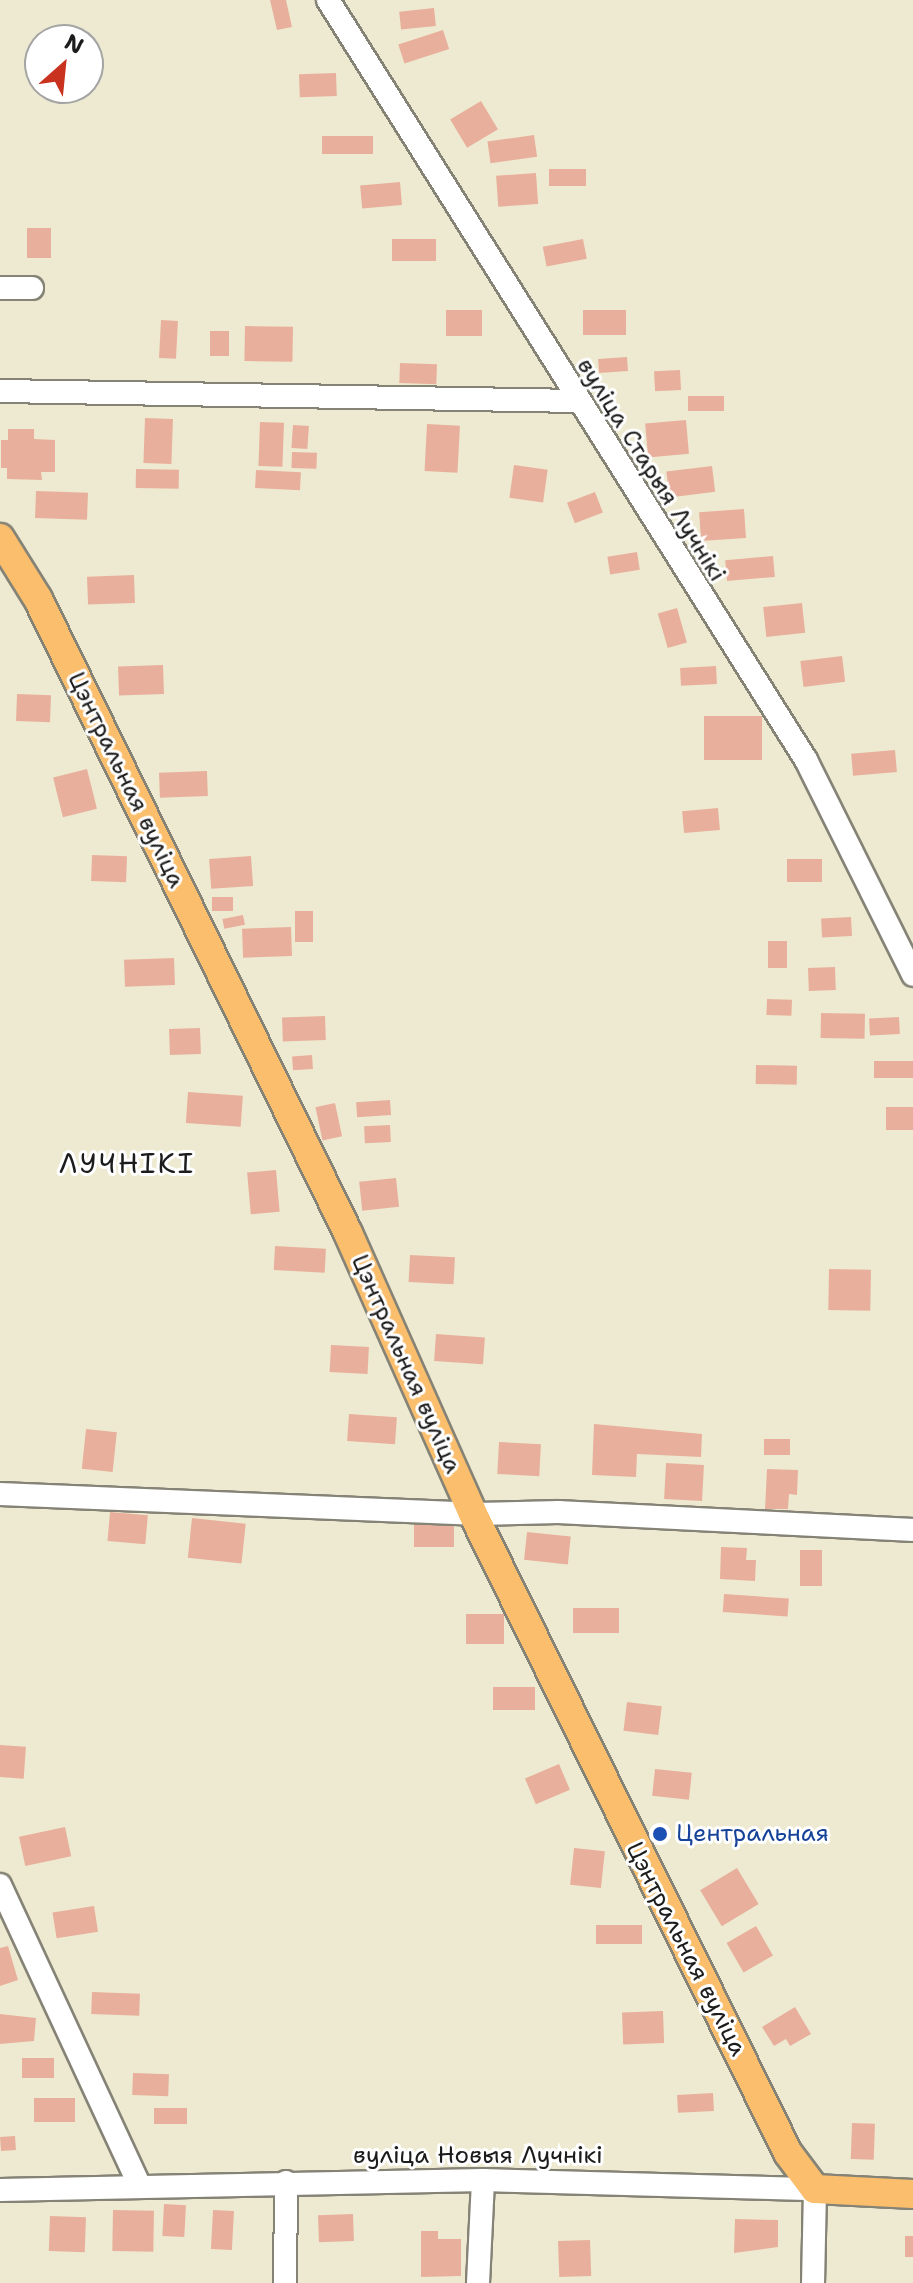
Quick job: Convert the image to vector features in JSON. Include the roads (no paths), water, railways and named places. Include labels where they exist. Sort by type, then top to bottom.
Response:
[{"type":"main road","name":"Цэнтральная вуліца","points":[[0,538],[38,599],[348,1233],[473,1514],[788,2153],[815,2189]]},
{"type":"main road","points":[[815,2189],[913,2194]]},
{"type":"street","name":"вуліца Старыя Лучнікі","points":[[328,0],[577,401],[806,760],[913,975]]},
{"type":"street","points":[[0,288],[32,288]]},
{"type":"street","points":[[0,391],[577,401]]},
{"type":"street","points":[[0,1494],[473,1514],[559,1512],[913,1530]]},
{"type":"street","points":[[0,1885],[139,2185]]},
{"type":"street","points":[[478,2283],[483,2180]]},
{"type":"street","name":"вуліца Новыя Лучнікі","points":[[0,2190],[483,2180],[815,2189]]},
{"type":"street","points":[[285,2283],[286,2182]]},
{"type":"street","points":[[813,2283],[815,2189]]},
{"type":"place","name":"Центральная","points":[[660,1834]]},
{"type":"district","name":"ЛУЧНІКІ","points":[[127,1163]]}]
